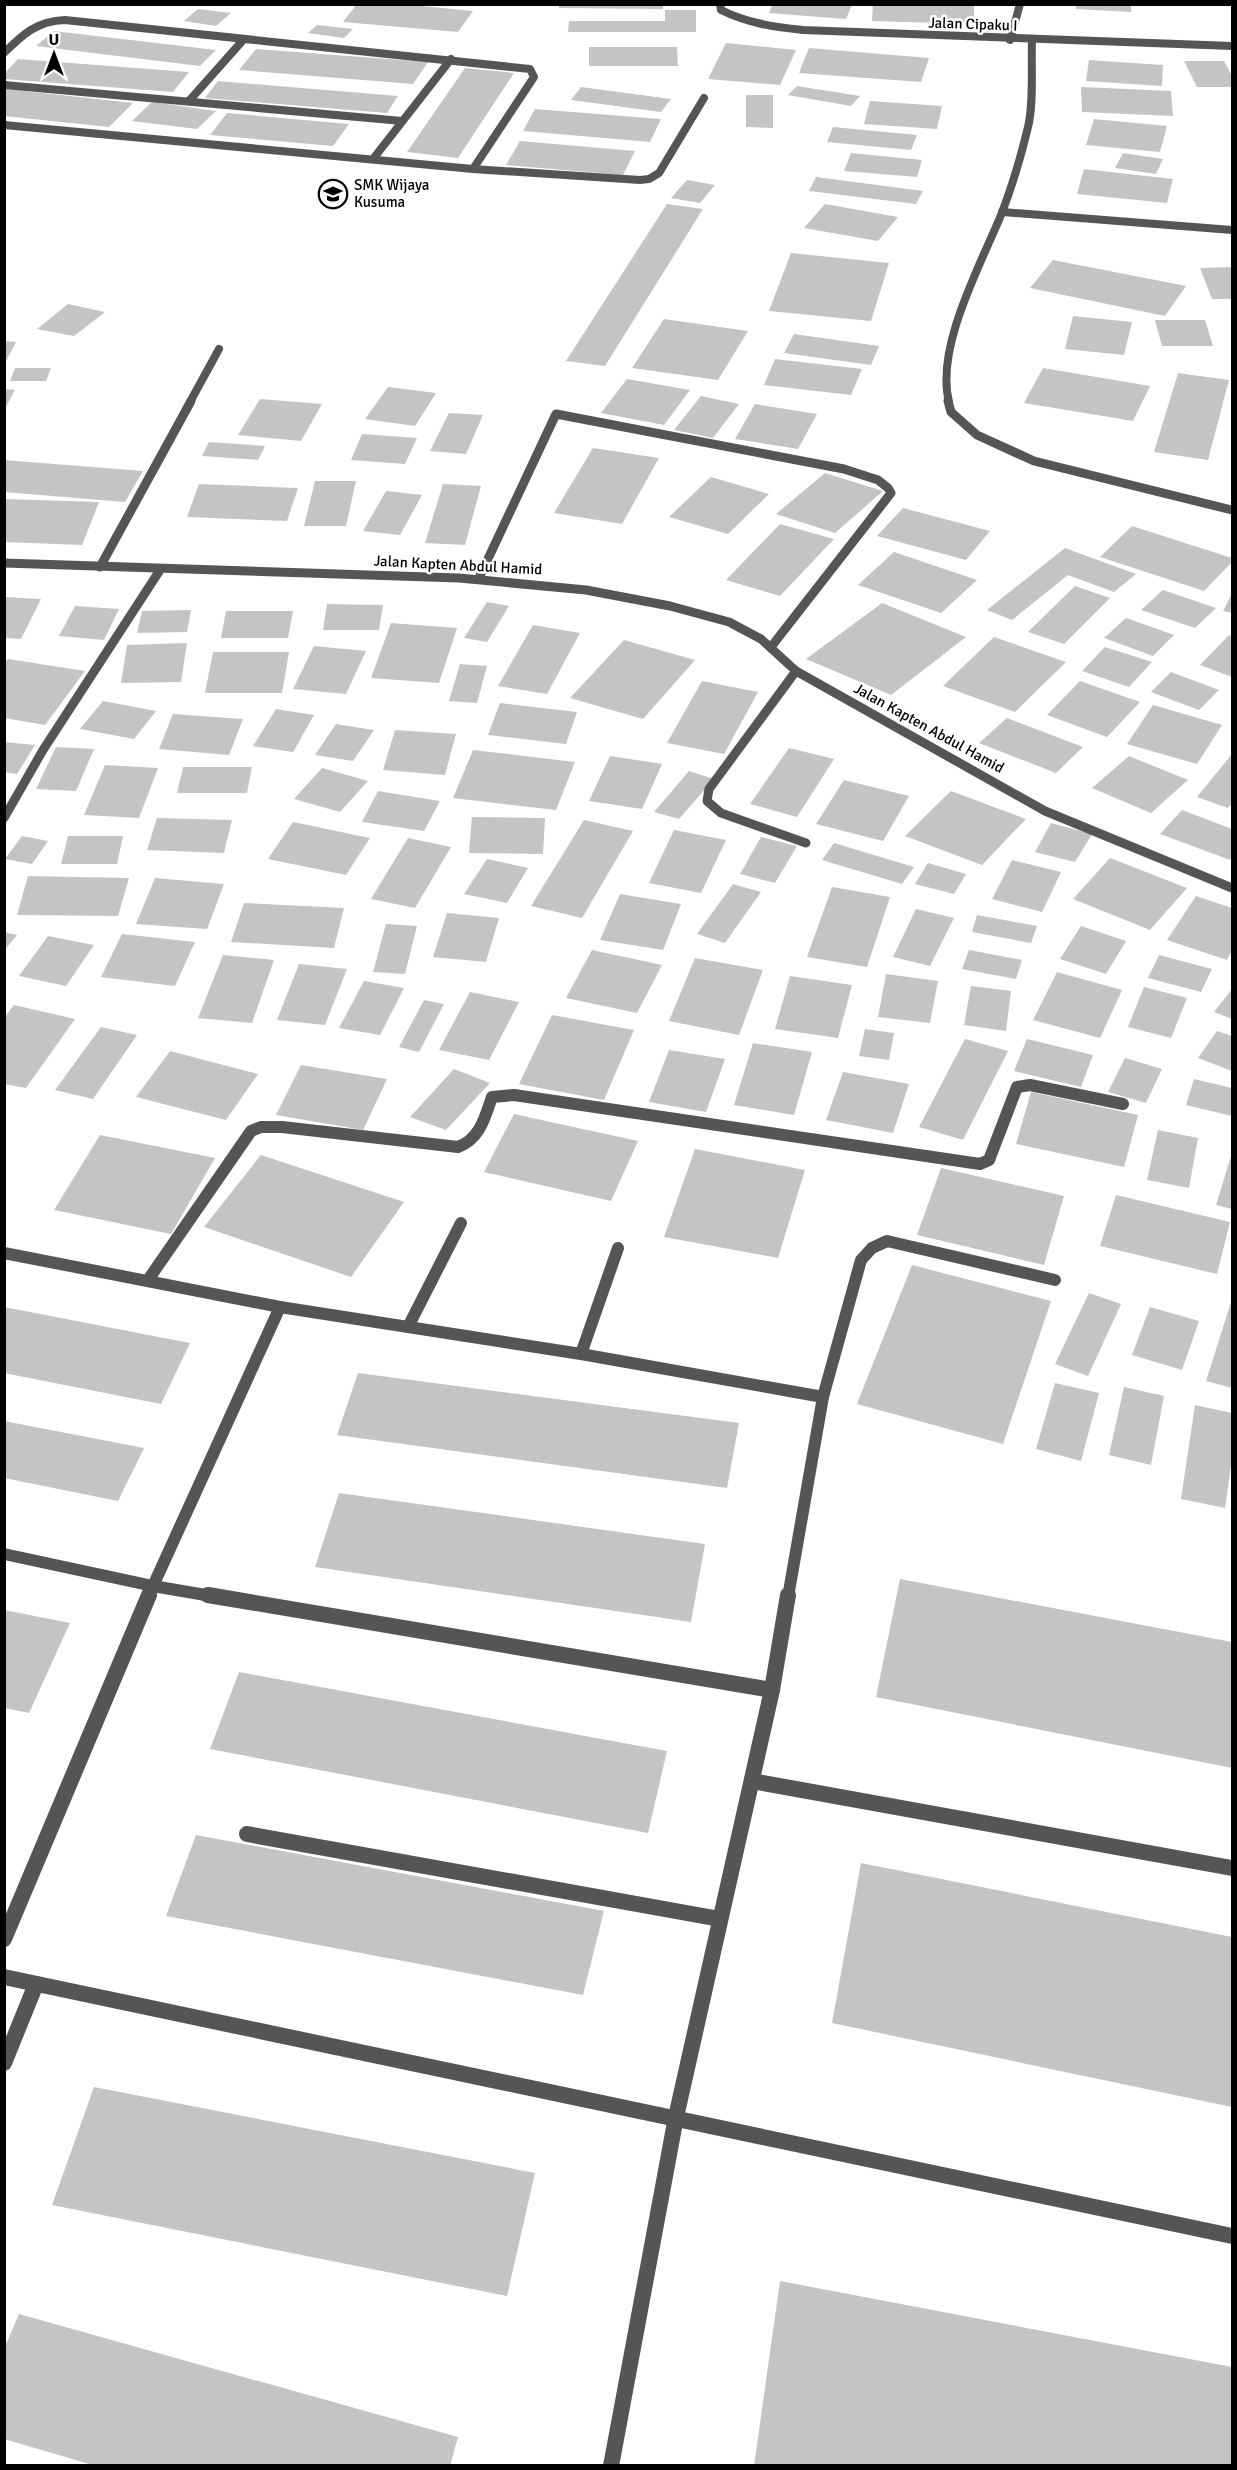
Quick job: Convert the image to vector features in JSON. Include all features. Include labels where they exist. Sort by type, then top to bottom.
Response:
[{"type":"street","name":"Jalan Cipaku I","points":[[720,4],[721,10],[731,17],[793,29],[1010,40],[1233,46]]},
{"type":"street","points":[[1010,40],[1020,4]]},
{"type":"street","points":[[4,53],[31,27],[57,20],[451,59],[530,69],[534,77],[473,169]]},
{"type":"street","points":[[189,101],[244,39]]},
{"type":"street","points":[[1032,40],[1029,125],[1002,212],[962,307],[946,366],[945,388],[951,412],[977,435],[1034,460],[1233,510]]},
{"type":"street","points":[[374,159],[451,59]]},
{"type":"street","points":[[4,85],[402,121]]},
{"type":"street","points":[[4,125],[473,169],[646,180],[659,173],[704,98]]},
{"type":"street","points":[[1002,212],[1233,230]]},
{"type":"street","points":[[100,567],[219,349]]},
{"type":"street","points":[[479,578],[556,414],[844,469],[881,481],[889,487],[891,492],[771,647]]},
{"type":"street","name":"Jalan Kapten Abdul Hamid","points":[[4,563],[160,570],[479,578],[578,588],[650,601],[716,617],[748,630],[771,647],[796,671],[1045,811],[1233,888]]},
{"type":"street","points":[[4,818],[43,750],[160,570]]},
{"type":"street","points":[[796,671],[709,789],[707,801],[721,813],[806,843]]},
{"type":"street","points":[[148,1280],[251,1131],[261,1127],[282,1127],[458,1147],[468,1144],[475,1138],[492,1097],[514,1095],[980,1164],[989,1160],[1017,1087],[1030,1085],[1123,1104]]},
{"type":"street","points":[[408,1327],[461,1223]]},
{"type":"street","points":[[611,2466],[676,2116],[772,1690],[823,1397],[861,1260],[872,1248],[887,1241],[1055,1280]]},
{"type":"street","points":[[581,1354],[618,1248]]},
{"type":"street","points":[[4,1253],[280,1307],[581,1354],[823,1397]]},
{"type":"street","points":[[4,1939],[153,1586],[280,1307]]},
{"type":"street","points":[[4,1554],[153,1586],[772,1690]]},
{"type":"street","points":[[752,1781],[1233,1868]]},
{"type":"street","points":[[247,1834],[720,1919]]},
{"type":"street","points":[[4,1977],[676,2116],[1233,2236]]},
{"type":"street","points":[[4,2063],[36,1984]]},
{"type":"building","points":[[357,4],[401,4],[473,11],[458,32],[343,22]]},
{"type":"building","points":[[559,4],[663,4],[663,9],[559,8]]},
{"type":"building","points":[[873,4],[974,4],[974,24],[872,21]]},
{"type":"building","points":[[1076,4],[1131,4],[1131,12],[1076,9]]},
{"type":"building","points":[[772,5],[852,5],[846,19],[769,13]]},
{"type":"building","points":[[198,9],[231,13],[216,26],[184,21]]},
{"type":"building","points":[[665,10],[696,10],[696,32],[568,32],[569,21],[665,21]]},
{"type":"building","points":[[317,25],[353,29],[344,38],[308,33]]},
{"type":"building","points":[[54,31],[216,50],[200,66],[36,46]]},
{"type":"building","points":[[726,43],[796,50],[780,85],[708,79]]},
{"type":"building","points":[[589,47],[677,47],[678,66],[589,66]]},
{"type":"building","points":[[809,48],[929,58],[921,82],[799,73]]},
{"type":"building","points":[[256,49],[428,62],[413,84],[239,70]]},
{"type":"building","points":[[18,59],[189,72],[173,92],[4,79],[4,74]]},
{"type":"building","points":[[1089,60],[1163,65],[1162,86],[1086,81]]},
{"type":"building","points":[[1184,61],[1224,61],[1232,76],[1232,87],[1197,87]]},
{"type":"building","points":[[465,68],[514,73],[458,158],[407,152]]},
{"type":"building","points":[[218,81],[398,96],[387,113],[205,98]]},
{"type":"building","points":[[797,86],[860,96],[851,106],[788,95]]},
{"type":"building","points":[[581,87],[671,99],[661,112],[571,100]]},
{"type":"building","points":[[1081,87],[1171,91],[1173,116],[1082,112]]},
{"type":"building","points":[[6,89],[133,103],[109,127],[4,116]]},
{"type":"building","points":[[746,95],[773,95],[773,128],[746,127]]},
{"type":"building","points":[[870,101],[942,106],[937,129],[864,124]]},
{"type":"building","points":[[152,102],[216,111],[197,129],[132,121]]},
{"type":"building","points":[[535,109],[661,119],[650,142],[523,131]]},
{"type":"building","points":[[227,113],[349,124],[333,146],[210,135]]},
{"type":"building","points":[[1094,119],[1167,126],[1160,152],[1086,145]]},
{"type":"building","points":[[833,127],[917,135],[911,150],[827,142]]},
{"type":"building","points":[[520,141],[635,151],[623,175],[506,165]]},
{"type":"building","points":[[851,153],[922,160],[917,177],[844,171]]},
{"type":"building","points":[[1123,153],[1163,159],[1156,174],[1115,168]]},
{"type":"building","points":[[1084,169],[1173,179],[1167,203],[1077,194]]},
{"type":"building","points":[[816,177],[923,191],[916,204],[809,191]]},
{"type":"building","points":[[687,180],[715,185],[700,203],[671,198]]},
{"type":"building","points":[[667,204],[703,209],[605,366],[566,361]]},
{"type":"building","points":[[825,204],[898,217],[878,241],[804,228]]},
{"type":"building","points":[[791,253],[889,263],[871,321],[769,311]]},
{"type":"building","points":[[1053,260],[1186,286],[1165,316],[1030,288]]},
{"type":"building","points":[[1232,267],[1232,299],[1212,299],[1200,268]]},
{"type":"building","points":[[68,304],[105,312],[74,336],[37,329]]},
{"type":"building","points":[[1073,316],[1132,322],[1124,355],[1065,349]]},
{"type":"building","points":[[664,319],[748,331],[718,380],[632,368]]},
{"type":"building","points":[[1155,320],[1205,320],[1213,346],[1162,346]]},
{"type":"building","points":[[794,334],[879,346],[871,365],[784,353]]},
{"type":"building","points":[[4,341],[16,342],[4,365]]},
{"type":"building","points":[[775,359],[862,369],[851,395],[764,385]]},
{"type":"building","points":[[15,368],[51,368],[46,381],[10,381]]},
{"type":"building","points":[[1043,368],[1150,386],[1133,421],[1024,403]]},
{"type":"building","points":[[1178,373],[1229,380],[1208,460],[1154,452]]},
{"type":"building","points":[[627,379],[690,390],[664,425],[601,413]]},
{"type":"building","points":[[388,387],[436,393],[415,426],[365,419]]},
{"type":"building","points":[[4,389],[15,390],[4,410]]},
{"type":"building","points":[[701,396],[739,404],[713,438],[674,430]]},
{"type":"building","points":[[260,399],[322,404],[301,441],[238,435]]},
{"type":"building","points":[[755,404],[817,414],[798,449],[735,439]]},
{"type":"building","points":[[449,413],[483,415],[466,454],[430,451]]},
{"type":"building","points":[[362,434],[417,438],[405,464],[351,460]]},
{"type":"building","points":[[209,442],[265,446],[258,460],[202,456]]},
{"type":"building","points":[[593,448],[659,458],[622,524],[554,513]]},
{"type":"building","points":[[4,460],[143,471],[125,502],[4,492]]},
{"type":"building","points":[[825,473],[883,491],[835,533],[776,514]]},
{"type":"building","points":[[711,477],[769,494],[728,534],[669,517]]},
{"type":"building","points":[[315,481],[356,481],[346,526],[304,526]]},
{"type":"building","points":[[199,484],[298,488],[287,521],[187,517]]},
{"type":"building","points":[[443,484],[481,486],[465,545],[425,543]]},
{"type":"building","points":[[386,491],[422,495],[400,535],[363,531]]},
{"type":"building","points":[[4,499],[99,502],[82,545],[4,542]]},
{"type":"building","points":[[903,508],[990,531],[966,560],[877,536]]},
{"type":"building","points":[[780,524],[834,539],[780,596],[726,580]]},
{"type":"building","points":[[1132,526],[1232,558],[1232,562],[1204,591],[1100,557]]},
{"type":"building","points":[[1065,548],[1136,574],[1114,592],[1068,575],[1012,620],[987,610]]},
{"type":"building","points":[[894,552],[977,580],[941,613],[858,585]]},
{"type":"building","points":[[1075,586],[1110,598],[1064,644],[1028,632]]},
{"type":"building","points":[[1163,590],[1216,608],[1195,628],[1141,610]]},
{"type":"building","points":[[1232,593],[1232,613],[1223,611]]},
{"type":"building","points":[[4,597],[41,599],[21,639],[4,638]]},
{"type":"building","points":[[487,602],[509,606],[487,642],[464,638]]},
{"type":"building","points":[[882,603],[966,637],[891,695],[806,659]]},
{"type":"building","points":[[327,604],[383,605],[379,630],[323,630]]},
{"type":"building","points":[[75,606],[119,609],[104,640],[59,636]]},
{"type":"building","points":[[191,610],[187,632],[137,633],[142,611]]},
{"type":"building","points":[[226,611],[293,611],[288,638],[221,638]]},
{"type":"building","points":[[1126,618],[1174,635],[1153,656],[1104,638]]},
{"type":"building","points":[[391,623],[457,628],[439,683],[371,678]]},
{"type":"building","points":[[533,625],[580,633],[547,694],[498,686]]},
{"type":"building","points":[[1229,635],[1232,637],[1232,677],[1200,665]]},
{"type":"building","points":[[994,637],[1066,662],[1015,712],[943,686]]},
{"type":"building","points":[[624,640],[695,660],[643,719],[570,698]]},
{"type":"building","points":[[187,643],[181,682],[121,683],[127,645]]},
{"type":"building","points":[[314,646],[366,651],[346,694],[293,689]]},
{"type":"building","points":[[1105,647],[1152,662],[1129,687],[1082,671]]},
{"type":"building","points":[[213,652],[289,652],[282,693],[205,693]]},
{"type":"building","points":[[8,659],[85,671],[45,725],[4,718],[4,663]]},
{"type":"building","points":[[460,664],[487,666],[477,703],[449,701]]},
{"type":"building","points":[[1171,672],[1219,690],[1199,710],[1151,692]]},
{"type":"building","points":[[702,681],[758,692],[724,754],[667,743]]},
{"type":"building","points":[[1080,681],[1140,702],[1107,737],[1047,715]]},
{"type":"building","points":[[103,701],[156,711],[134,739],[80,729]]},
{"type":"building","points":[[500,703],[577,712],[566,744],[488,735]]},
{"type":"building","points":[[1153,705],[1222,725],[1197,764],[1127,744]]},
{"type":"building","points":[[276,709],[314,715],[293,752],[253,746]]},
{"type":"building","points":[[173,714],[243,719],[229,755],[159,749]]},
{"type":"building","points":[[1007,718],[1083,747],[1056,773],[979,743]]},
{"type":"building","points":[[336,724],[374,730],[353,761],[315,755]]},
{"type":"building","points":[[395,730],[456,734],[445,775],[383,770]]},
{"type":"building","points":[[4,742],[35,745],[17,774],[4,772]]},
{"type":"building","points":[[56,747],[94,749],[76,791],[36,789]]},
{"type":"building","points":[[789,748],[834,759],[797,817],[750,804]]},
{"type":"building","points":[[473,750],[575,762],[556,810],[453,798]]},
{"type":"building","points":[[1232,754],[1232,803],[1228,808],[1197,797]]},
{"type":"building","points":[[610,756],[662,764],[642,809],[589,801]]},
{"type":"building","points":[[1129,756],[1188,780],[1151,813],[1092,788]]},
{"type":"building","points":[[105,765],[158,768],[139,818],[84,815]]},
{"type":"building","points":[[183,767],[252,767],[247,793],[177,793]]},
{"type":"building","points":[[322,768],[368,781],[340,812],[294,799]]},
{"type":"building","points":[[689,771],[714,779],[679,819],[654,812]]},
{"type":"building","points":[[844,780],[909,796],[883,841],[816,824]]},
{"type":"building","points":[[378,791],[440,801],[424,831],[362,822]]},
{"type":"building","points":[[951,791],[1026,819],[982,865],[905,836]]},
{"type":"building","points":[[1182,810],[1232,829],[1230,860],[1160,834]]},
{"type":"building","points":[[472,817],[545,818],[543,854],[469,853]]},
{"type":"building","points":[[157,818],[232,820],[224,853],[147,850]]},
{"type":"building","points":[[584,820],[633,831],[582,918],[531,906]]},
{"type":"building","points":[[293,822],[370,838],[346,875],[268,859]]},
{"type":"building","points":[[1051,823],[1092,834],[1075,862],[1035,852]]},
{"type":"building","points":[[674,830],[726,840],[701,893],[649,883]]},
{"type":"building","points":[[22,836],[48,841],[32,864],[5,859]]},
{"type":"building","points":[[68,836],[123,836],[117,864],[61,864]]},
{"type":"building","points":[[761,837],[797,846],[775,883],[740,874]]},
{"type":"building","points":[[408,838],[451,847],[415,908],[371,899]]},
{"type":"building","points":[[834,843],[914,867],[902,884],[822,860]]},
{"type":"building","points":[[1110,858],[1187,888],[1150,930],[1073,899]]},
{"type":"building","points":[[487,859],[528,868],[507,903],[464,894]]},
{"type":"building","points":[[1012,860],[1061,872],[1042,912],[992,899]]},
{"type":"building","points":[[928,863],[966,874],[954,894],[915,884]]},
{"type":"building","points":[[28,876],[129,878],[118,916],[17,915]]},
{"type":"building","points":[[155,878],[224,884],[207,929],[136,924]]},
{"type":"building","points":[[733,884],[761,892],[725,943],[697,934]]},
{"type":"building","points":[[832,887],[890,897],[867,967],[807,957]]},
{"type":"building","points":[[620,894],[681,904],[663,950],[600,940]]},
{"type":"building","points":[[1196,896],[1232,908],[1232,950],[1227,960],[1167,940]]},
{"type":"building","points":[[244,903],[344,908],[334,948],[231,942]]},
{"type":"building","points":[[916,909],[954,918],[930,966],[893,957]]},
{"type":"building","points":[[447,913],[499,918],[486,962],[433,957]]},
{"type":"building","points":[[977,915],[1037,926],[1031,943],[972,932]]},
{"type":"building","points":[[386,924],[417,926],[405,974],[373,972]]},
{"type":"building","points":[[1081,926],[1126,941],[1106,974],[1060,959]]},
{"type":"building","points":[[4,932],[17,935],[4,951]]},
{"type":"building","points":[[122,934],[195,942],[175,986],[101,977]]},
{"type":"building","points":[[48,936],[94,945],[66,986],[19,976]]},
{"type":"building","points":[[592,950],[662,965],[637,1013],[566,998]]},
{"type":"building","points":[[969,950],[1022,960],[1016,979],[962,969]]},
{"type":"building","points":[[223,955],[274,960],[252,1023],[198,1018]]},
{"type":"building","points":[[1159,955],[1212,969],[1201,992],[1148,978]]},
{"type":"building","points":[[695,958],[763,970],[739,1035],[669,1021]]},
{"type":"building","points":[[299,964],[347,969],[325,1025],[277,1020]]},
{"type":"building","points":[[1057,972],[1122,990],[1100,1038],[1033,1020]]},
{"type":"building","points":[[886,974],[938,981],[930,1023],[878,1017]]},
{"type":"building","points":[[790,976],[852,985],[838,1038],[775,1029]]},
{"type":"building","points":[[364,981],[404,988],[380,1035],[339,1028]]},
{"type":"building","points":[[971,986],[1011,991],[1006,1031],[964,1025]]},
{"type":"building","points":[[1144,987],[1187,998],[1171,1038],[1128,1027]]},
{"type":"building","points":[[1232,989],[1232,1019],[1214,1012]]},
{"type":"building","points":[[470,992],[519,1002],[489,1060],[439,1050]]},
{"type":"building","points":[[424,1000],[444,1004],[419,1052],[399,1047]]},
{"type":"building","points":[[14,1005],[75,1019],[26,1088],[4,1084],[4,1018]]},
{"type":"building","points":[[552,1015],[634,1030],[604,1100],[519,1084]]},
{"type":"building","points":[[101,1027],[137,1035],[93,1099],[55,1090]]},
{"type":"building","points":[[865,1029],[894,1033],[889,1060],[859,1056]]},
{"type":"building","points":[[1217,1031],[1232,1036],[1232,1071],[1198,1058]]},
{"type":"building","points":[[965,1039],[1008,1051],[963,1140],[919,1127]]},
{"type":"building","points":[[1027,1039],[1093,1055],[1081,1087],[1014,1071]]},
{"type":"building","points":[[753,1043],[812,1052],[794,1115],[734,1105]]},
{"type":"building","points":[[669,1050],[725,1059],[706,1112],[649,1102]]},
{"type":"building","points":[[170,1051],[258,1074],[226,1120],[136,1097]]},
{"type":"building","points":[[1125,1058],[1162,1069],[1146,1103],[1108,1092]]},
{"type":"building","points":[[301,1065],[387,1079],[363,1130],[276,1115]]},
{"type":"building","points":[[454,1069],[490,1083],[446,1130],[410,1117]]},
{"type":"building","points":[[843,1072],[909,1084],[893,1133],[826,1120]]},
{"type":"building","points":[[1194,1079],[1232,1088],[1232,1116],[1186,1105]]},
{"type":"building","points":[[1031,1092],[1138,1115],[1124,1167],[1016,1144]]},
{"type":"building","points":[[514,1114],[638,1141],[611,1201],[484,1172]]},
{"type":"building","points":[[1158,1130],[1198,1138],[1189,1188],[1147,1180]]},
{"type":"building","points":[[100,1135],[215,1158],[171,1234],[54,1210]]},
{"type":"building","points":[[695,1149],[805,1170],[778,1258],[664,1237]]},
{"type":"building","points":[[1232,1153],[1232,1209],[1216,1205]]},
{"type":"building","points":[[261,1155],[404,1202],[351,1277],[204,1227]]},
{"type":"building","points":[[941,1168],[1064,1196],[1044,1265],[917,1235]]},
{"type":"building","points":[[1116,1195],[1230,1222],[1217,1274],[1100,1246]]},
{"type":"building","points":[[912,1265],[1051,1301],[1003,1444],[857,1404]]},
{"type":"building","points":[[1089,1293],[1121,1304],[1088,1376],[1055,1364]]},
{"type":"building","points":[[1232,1299],[1232,1388],[1206,1381]]},
{"type":"building","points":[[4,1307],[190,1343],[161,1404],[4,1373]]},
{"type":"building","points":[[1150,1307],[1199,1321],[1182,1370],[1132,1355]]},
{"type":"building","points":[[358,1373],[739,1423],[727,1488],[337,1435]]},
{"type":"building","points":[[1055,1383],[1099,1393],[1081,1461],[1036,1449]]},
{"type":"building","points":[[1124,1387],[1164,1396],[1151,1465],[1109,1455]]},
{"type":"building","points":[[1195,1405],[1232,1413],[1232,1458],[1225,1508],[1181,1499]]},
{"type":"building","points":[[4,1421],[144,1448],[118,1501],[4,1478]]},
{"type":"building","points":[[339,1493],[705,1544],[691,1622],[315,1567]]},
{"type":"building","points":[[900,1579],[1232,1642],[1232,1768],[876,1697]]},
{"type":"building","points":[[4,1610],[70,1623],[29,1713],[4,1708]]},
{"type":"building","points":[[239,1672],[667,1751],[648,1833],[210,1749]]},
{"type":"building","points":[[196,1835],[604,1911],[583,1995],[166,1916]]},
{"type":"building","points":[[861,1863],[1232,1937],[1232,2107],[832,2023]]},
{"type":"building","points":[[94,2087],[535,2173],[507,2296],[52,2205]]},
{"type":"building","points":[[780,2281],[1232,2367],[1232,2466],[754,2466]]},
{"type":"building","points":[[19,2314],[458,2437],[450,2466],[96,2466],[4,2439],[4,2349]]},
{"type":"place","name":"SMK Wijaya Kusuma","points":[[333,194]]}]
